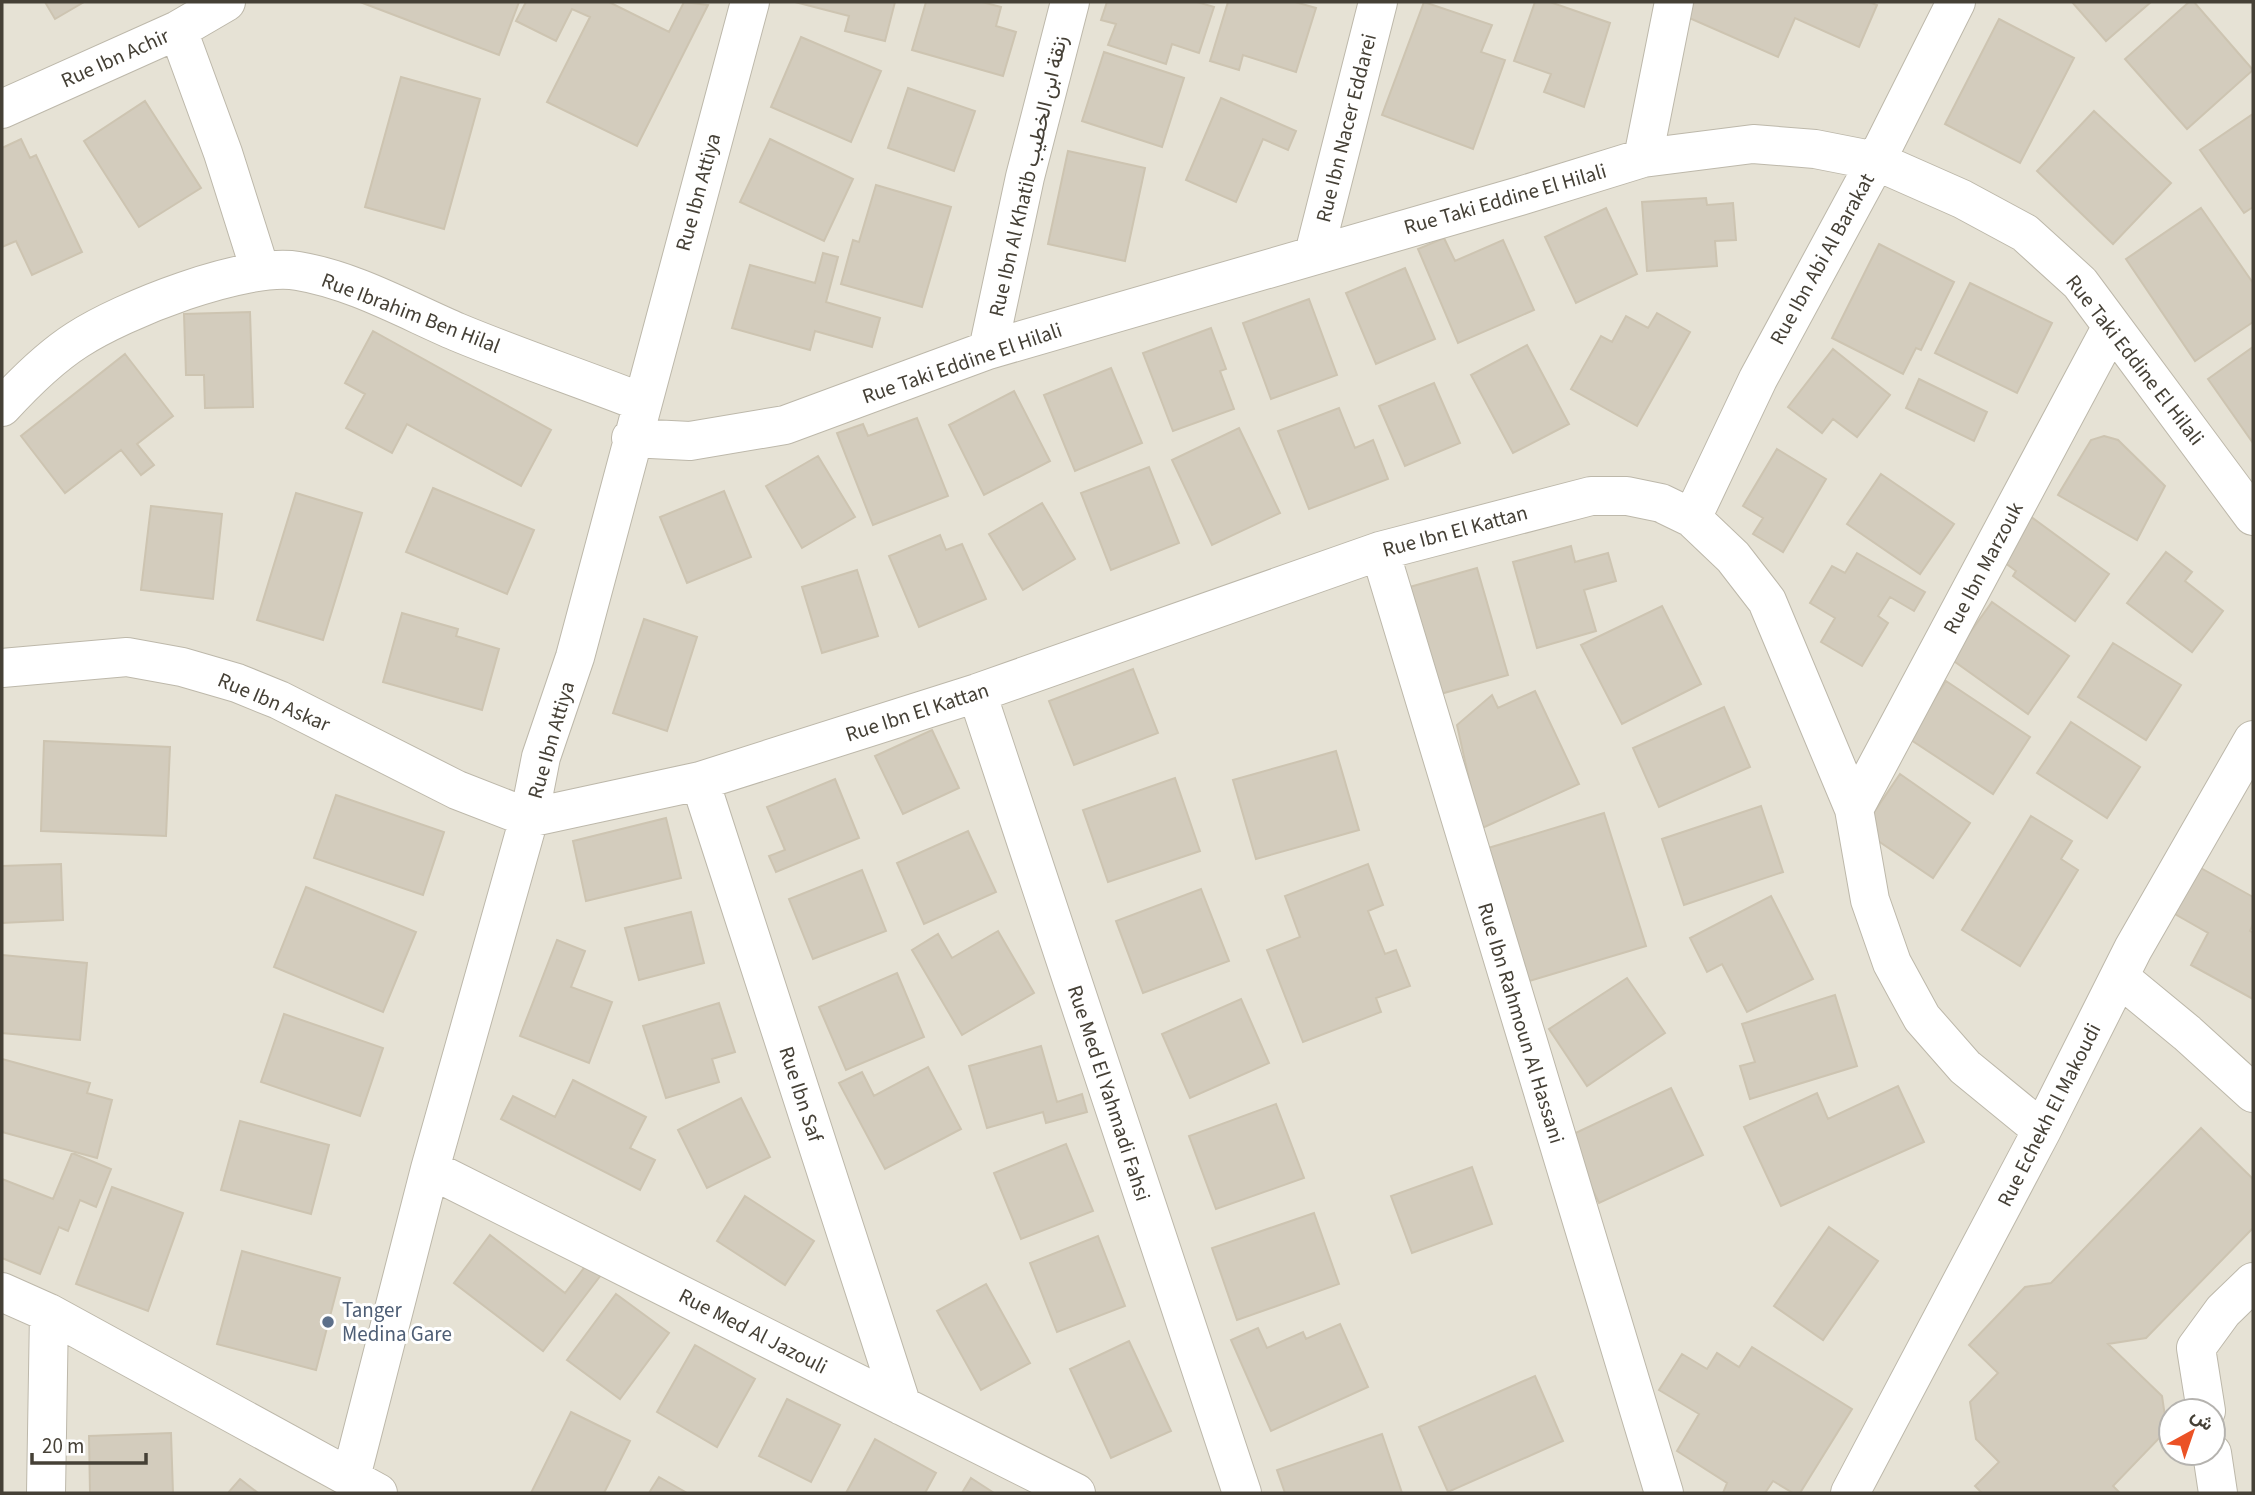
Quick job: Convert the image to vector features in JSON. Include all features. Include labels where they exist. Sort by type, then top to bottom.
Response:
[{"type":"street","name":"Rue Ibn Achir","points":[[2,109],[177,30],[226,2]]},
{"type":"street","name":"Rue Ibn Attiya","points":[[364,1485],[430,1169],[529,818],[541,757],[575,657],[631,438],[750,2]]},
{"type":"street","name":"Rue Ibn Al Khatib زنقة ابن الخطيب","points":[[988,350],[1025,177],[1070,2]]},
{"type":"street","name":"Rue Ibn Nacer Eddarei","points":[[1314,254],[1378,2]]},
{"type":"street","points":[[1643,158],[1674,2]]},
{"type":"street","name":"Rue Ibn Abi Al Barakat","points":[[1692,519],[1758,379],[1876,161],[1956,2]]},
{"type":"street","points":[[177,30],[223,153],[260,270]]},
{"type":"street","name":"Rue Taki Eddine El Hilali","points":[[631,438],[690,441],[785,425],[988,350],[1314,254],[1520,197],[1643,158],[1753,144],[1815,149],[1876,161],[1962,199],[2025,233],[2080,283],[2253,516]]},
{"type":"street","name":"Rue Ibrahim Ben Hilal","points":[[2,407],[26,381],[75,341],[106,323],[165,299],[260,270],[297,271],[343,284],[469,337],[641,402]]},
{"type":"street","name":"Rue Ibn Marzouk","points":[[1854,809],[2112,326]]},
{"type":"street","name":"Rue Ibn El Kattan","points":[[529,818],[700,781],[977,693],[1380,551],[1591,496],[1627,496],[1661,503],[1692,519],[1733,557],[1767,601],[1854,809],[1870,900],[1892,963],[1922,1018],[1965,1067],[2042,1130]]},
{"type":"street","name":"Rue Ibn Rahmoun Al Hassani","points":[[1380,551],[1664,1493]]},
{"type":"street","name":"Rue Ibn Askar","points":[[2,668],[127,657],[182,667],[237,683],[279,700],[457,790],[529,818]]},
{"type":"street","name":"Rue Med El Yahmadi Fahsi","points":[[977,693],[1242,1493]]},
{"type":"street","name":"Rue Echekh El Makoudi","points":[[1850,1493],[2042,1130],[2119,977],[2253,740]]},
{"type":"street","name":"Rue Ibn Saf","points":[[700,781],[902,1406]]},
{"type":"street","points":[[2119,977],[2188,1033],[2253,1093]]},
{"type":"street","name":"Rue Med Al Jazouli","points":[[430,1169],[1076,1493]]},
{"type":"street","points":[[2204,1397],[2196,1348],[2223,1311],[2253,1282]]},
{"type":"street","points":[[2,1292],[49,1313],[364,1485]]},
{"type":"street","points":[[46,1493],[49,1313]]},
{"type":"street","points":[[2214,1467],[2218,1493]]},
{"type":"shaded area","points":[[2,2],[2253,2],[2253,1493],[2,1493]]},
{"type":"building","points":[[45,2],[84,2],[55,19]]},
{"type":"building","points":[[360,2],[519,2],[499,55]]},
{"type":"building","points":[[526,2],[609,2],[669,32],[684,2],[708,5],[637,146],[547,102],[590,17],[572,9],[556,41],[516,21]]},
{"type":"building","points":[[795,2],[895,2],[885,41],[845,31],[849,16]]},
{"type":"building","points":[[926,2],[982,2],[1001,7],[996,26],[1016,32],[1003,76],[912,50]]},
{"type":"building","points":[[1107,2],[1197,2],[1214,7],[1199,53],[1172,44],[1166,64],[1108,45],[1116,24],[1101,20]]},
{"type":"building","points":[[1228,2],[1295,2],[1316,8],[1296,72],[1243,55],[1239,70],[1210,61]]},
{"type":"building","points":[[1424,2],[1492,25],[1481,52],[1505,60],[1473,149],[1382,115]]},
{"type":"building","points":[[1535,2],[1550,2],[1610,23],[1584,107],[1544,92],[1551,74],[1514,61]]},
{"type":"building","points":[[1694,2],[1869,2],[1877,5],[1859,47],[1795,18],[1778,57],[1687,17]]},
{"type":"building","points":[[2072,2],[2151,2],[2106,41]]},
{"type":"building","points":[[2189,2],[2194,2],[2253,70],[2187,129],[2125,59]]},
{"type":"building","points":[[1999,19],[2074,58],[2020,163],[1945,124]]},
{"type":"building","points":[[801,37],[881,71],[851,142],[771,107]]},
{"type":"building","points":[[1104,52],[1184,78],[1162,147],[1082,121]]},
{"type":"building","points":[[401,77],[480,99],[444,229],[365,207]]},
{"type":"building","points":[[908,88],[975,111],[954,171],[888,148]]},
{"type":"building","points":[[1221,98],[1296,131],[1288,150],[1263,139],[1236,202],[1186,180]]},
{"type":"building","points":[[145,101],[201,188],[139,227],[84,141]]},
{"type":"building","points":[[2094,111],[2171,183],[2113,244],[2037,171]]},
{"type":"building","points":[[2253,114],[2253,207],[2244,213],[2200,150]]},
{"type":"building","points":[[21,139],[30,158],[36,155],[82,252],[32,275],[16,241],[2,247],[2,148]]},
{"type":"building","points":[[770,139],[853,179],[824,241],[740,202]]},
{"type":"building","points":[[1068,151],[1145,168],[1125,261],[1048,244]]},
{"type":"building","points":[[876,185],[951,207],[922,307],[841,284],[853,240],[859,242]]},
{"type":"building","points":[[1706,198],[1707,205],[1733,203],[1736,240],[1715,241],[1717,266],[1647,271],[1642,202]]},
{"type":"building","points":[[1606,208],[1637,274],[1576,303],[1545,237]]},
{"type":"building","points":[[2201,208],[2253,283],[2253,322],[2195,361],[2126,259]]},
{"type":"building","points":[[1444,238],[1455,261],[1503,240],[1534,310],[1458,343],[1418,249]]},
{"type":"building","points":[[1879,244],[1954,282],[1921,350],[1916,348],[1903,374],[1832,338]]},
{"type":"building","points":[[823,253],[838,257],[826,302],[880,318],[872,347],[815,331],[810,350],[732,328],[750,265],[815,283]]},
{"type":"building","points":[[1405,268],[1435,339],[1376,364],[1346,293]]},
{"type":"building","points":[[1970,283],[2052,323],[2017,393],[1935,353]]},
{"type":"building","points":[[1309,299],[1337,375],[1271,399],[1243,323]]},
{"type":"building","points":[[250,312],[253,407],[205,408],[204,375],[186,375],[184,314]]},
{"type":"building","points":[[1657,313],[1690,332],[1637,426],[1571,389],[1601,336],[1612,342],[1626,316],[1648,328]]},
{"type":"building","points":[[1211,328],[1226,369],[1220,371],[1234,409],[1173,431],[1143,353]]},
{"type":"building","points":[[373,331],[551,430],[521,486],[407,424],[392,453],[346,428],[365,394],[345,383]]},
{"type":"building","points":[[1527,345],[1569,424],[1513,453],[1471,375]]},
{"type":"building","points":[[2253,347],[2253,443],[2208,379]]},
{"type":"building","points":[[1833,349],[1890,395],[1857,437],[1833,419],[1822,433],[1788,407]]},
{"type":"building","points":[[125,354],[173,416],[137,444],[154,465],[141,475],[121,450],[65,493],[21,436]]},
{"type":"building","points":[[1111,368],[1142,443],[1075,471],[1044,395]]},
{"type":"building","points":[[1919,379],[1987,412],[1974,441],[1906,408]]},
{"type":"building","points":[[1434,383],[1460,443],[1405,466],[1379,406]]},
{"type":"building","points":[[1014,391],[1050,461],[984,495],[949,425]]},
{"type":"building","points":[[1339,408],[1355,448],[1373,440],[1388,479],[1309,509],[1278,431]]},
{"type":"building","points":[[917,418],[948,496],[873,525],[837,433],[863,424],[868,436]]},
{"type":"building","points":[[1239,428],[1280,513],[1212,545],[1172,460]]},
{"type":"building","points":[[2104,436],[2118,440],[2165,486],[2137,540],[2058,495],[2091,440]]},
{"type":"building","points":[[1777,449],[1826,479],[1783,552],[1753,534],[1763,518],[1743,506]]},
{"type":"building","points":[[818,456],[855,517],[802,548],[766,486]]},
{"type":"building","points":[[1149,467],[1179,543],[1111,570],[1081,493]]},
{"type":"building","points":[[1881,474],[1954,524],[1920,574],[1847,524]]},
{"type":"building","points":[[433,488],[534,530],[507,594],[406,552]]},
{"type":"building","points":[[724,491],[751,557],[687,583],[660,517]]},
{"type":"building","points":[[296,493],[362,513],[323,640],[257,620]]},
{"type":"building","points":[[1042,503],[1075,559],[1023,590],[989,534]]},
{"type":"building","points":[[151,506],[222,514],[213,599],[141,590]]},
{"type":"building","points":[[2023,511],[2109,574],[2075,621],[2013,576],[2016,571],[1993,554]]},
{"type":"building","points":[[940,535],[946,550],[962,544],[986,599],[919,627],[889,556]]},
{"type":"building","points":[[1571,546],[1575,562],[1608,553],[1616,581],[1584,590],[1596,631],[1537,648],[1513,562]]},
{"type":"building","points":[[2166,552],[2192,572],[2185,581],[2223,611],[2192,652],[2127,603]]},
{"type":"building","points":[[1857,553],[1925,592],[1914,611],[1890,597],[1878,616],[1888,623],[1862,666],[1821,642],[1835,618],[1810,603],[1832,566],[1845,573]]},
{"type":"building","points":[[1477,568],[1508,675],[1430,697],[1399,590]]},
{"type":"building","points":[[857,570],[878,636],[822,653],[802,587]]},
{"type":"building","points":[[1992,602],[2069,656],[2028,714],[1951,659]]},
{"type":"building","points":[[1662,606],[1701,684],[1622,724],[1581,645]]},
{"type":"building","points":[[402,613],[458,629],[456,636],[499,649],[482,710],[383,682]]},
{"type":"building","points":[[644,619],[697,637],[667,731],[613,713]]},
{"type":"building","points":[[2113,643],[2181,685],[2146,740],[2078,697]]},
{"type":"building","points":[[1133,669],[1158,733],[1074,765],[1049,701]]},
{"type":"building","points":[[1946,681],[2030,737],[1993,794],[1908,738]]},
{"type":"building","points":[[1535,691],[1579,784],[1480,829],[1457,725],[1492,695],[1498,708]]},
{"type":"building","points":[[1724,707],[1750,767],[1659,807],[1633,748]]},
{"type":"building","points":[[2071,722],[2140,767],[2107,818],[2037,773]]},
{"type":"building","points":[[932,730],[959,788],[903,814],[875,756]]},
{"type":"building","points":[[44,741],[170,747],[166,836],[41,831]]},
{"type":"building","points":[[1336,751],[1359,830],[1256,859],[1233,780]]},
{"type":"building","points":[[1900,774],[1970,823],[1933,878],[1862,830]]},
{"type":"building","points":[[1175,778],[1200,851],[1108,882],[1083,810]]},
{"type":"building","points":[[835,779],[859,838],[776,872],[769,856],[785,850],[767,807]]},
{"type":"building","points":[[336,795],[444,832],[423,895],[314,858]]},
{"type":"building","points":[[1761,806],[1783,872],[1684,905],[1662,839]]},
{"type":"building","points":[[1604,813],[1646,946],[1526,982],[1485,849]]},
{"type":"building","points":[[2031,816],[2072,841],[2061,859],[2078,870],[2020,966],[1962,930]]},
{"type":"building","points":[[666,818],[681,878],[586,901],[573,841]]},
{"type":"building","points":[[968,831],[996,892],[924,924],[897,863]]},
{"type":"building","points":[[61,864],[63,920],[2,923],[2,866]]},
{"type":"building","points":[[1368,864],[1383,905],[1368,911],[1385,954],[1396,950],[1410,986],[1376,998],[1381,1012],[1303,1042],[1267,950],[1300,937],[1285,896]]},
{"type":"building","points":[[2199,867],[2253,897],[2253,924],[2250,931],[2253,933],[2253,999],[2191,965],[2208,933],[2173,913]]},
{"type":"building","points":[[862,870],[886,931],[813,959],[789,899]]},
{"type":"building","points":[[306,887],[416,932],[383,1012],[274,967]]},
{"type":"building","points":[[1201,889],[1229,961],[1143,993],[1116,921]]},
{"type":"building","points":[[1771,896],[1813,979],[1747,1012],[1722,964],[1707,972],[1690,938]]},
{"type":"building","points":[[691,912],[704,963],[639,980],[625,928]]},
{"type":"building","points":[[998,931],[1034,993],[962,1035],[912,950],[938,934],[952,958]]},
{"type":"building","points":[[557,940],[585,951],[571,987],[612,1002],[589,1063],[520,1036]]},
{"type":"building","points":[[2,955],[87,963],[80,1040],[2,1033]]},
{"type":"building","points":[[897,973],[924,1037],[846,1070],[819,1007]]},
{"type":"building","points":[[1627,978],[1665,1033],[1587,1086],[1549,1029]]},
{"type":"building","points":[[1835,995],[1857,1066],[1750,1099],[1740,1066],[1755,1062],[1742,1024]]},
{"type":"building","points":[[1241,999],[1269,1063],[1190,1098],[1162,1034]]},
{"type":"building","points":[[719,1003],[735,1052],[712,1059],[719,1082],[666,1098],[643,1026]]},
{"type":"building","points":[[284,1014],[383,1048],[360,1116],[261,1082]]},
{"type":"building","points":[[1041,1046],[1057,1102],[1082,1094],[1087,1112],[1046,1123],[1043,1112],[987,1128],[969,1066]]},
{"type":"building","points":[[2,1059],[90,1083],[87,1093],[112,1100],[97,1158],[2,1132]]},
{"type":"building","points":[[928,1067],[961,1129],[885,1169],[839,1083],[862,1072],[874,1096]]},
{"type":"building","points":[[573,1080],[646,1117],[630,1148],[655,1160],[640,1190],[501,1119],[513,1096],[555,1117]]},
{"type":"building","points":[[1898,1086],[1924,1142],[1781,1206],[1744,1127],[1817,1093],[1828,1119]]},
{"type":"building","points":[[1671,1088],[1703,1155],[1599,1203],[1567,1137]]},
{"type":"building","points":[[741,1098],[770,1157],[707,1188],[678,1130]]},
{"type":"building","points":[[1276,1104],[1304,1178],[1216,1209],[1189,1136]]},
{"type":"building","points":[[240,1121],[329,1145],[311,1214],[221,1190]]},
{"type":"building","points":[[2201,1128],[2253,1179],[2253,1228],[2146,1338],[2108,1344],[2162,1397],[2157,1397],[2157,1440],[2113,1486],[2120,1493],[1982,1493],[1975,1486],[1999,1462],[1976,1439],[1970,1402],[1998,1373],[1969,1345],[2025,1287],[2051,1283]]},
{"type":"building","points":[[1066,1144],[1093,1211],[1021,1239],[994,1173]]},
{"type":"building","points":[[72,1153],[111,1169],[96,1207],[80,1200],[68,1231],[59,1227],[40,1274],[2,1258],[2,1179],[53,1199]]},
{"type":"building","points":[[1472,1167],[1492,1224],[1412,1253],[1391,1196]]},
{"type":"building","points":[[112,1187],[183,1213],[148,1311],[76,1284]]},
{"type":"building","points":[[745,1196],[814,1241],[785,1285],[717,1241]]},
{"type":"building","points":[[1314,1213],[1339,1284],[1237,1320],[1212,1248]]},
{"type":"building","points":[[1829,1227],[1878,1261],[1823,1340],[1774,1306]]},
{"type":"building","points":[[490,1235],[565,1293],[587,1264],[601,1275],[543,1351],[454,1283]]},
{"type":"building","points":[[1098,1236],[1125,1306],[1057,1332],[1030,1263]]},
{"type":"building","points":[[242,1251],[340,1278],[316,1370],[217,1344]]},
{"type":"building","points":[[986,1284],[1030,1363],[981,1390],[937,1311]]},
{"type":"building","points":[[616,1294],[669,1333],[620,1399],[567,1360]]},
{"type":"building","points":[[1340,1324],[1368,1387],[1271,1431],[1231,1340],[1258,1328],[1267,1348],[1303,1332],[1306,1339]]},
{"type":"building","points":[[1129,1341],[1171,1431],[1111,1458],[1070,1369]]},
{"type":"building","points":[[695,1345],[755,1379],[717,1447],[657,1412]]},
{"type":"building","points":[[1752,1347],[1852,1409],[1800,1493],[1793,1493],[1773,1481],[1765,1493],[1723,1493],[1727,1483],[1677,1451],[1699,1414],[1659,1390],[1682,1354],[1707,1369],[1717,1353],[1739,1367]]},
{"type":"building","points":[[1535,1376],[1563,1441],[1448,1492],[1419,1427]]},
{"type":"building","points":[[787,1399],[840,1425],[811,1482],[759,1456]]},
{"type":"building","points":[[571,1412],[630,1441],[604,1493],[531,1493]]},
{"type":"building","points":[[171,1433],[173,1493],[90,1493],[89,1436]]},
{"type":"building","points":[[1382,1434],[1402,1493],[1285,1493],[1277,1470]]},
{"type":"building","points":[[875,1439],[936,1473],[925,1493],[846,1493]]},
{"type":"building","points":[[659,1477],[687,1493],[649,1493]]},
{"type":"building","points":[[971,1478],[994,1493],[962,1493]]},
{"type":"building","points":[[240,1479],[258,1493],[228,1493]]},
{"type":"place","name":"Tanger Medina Gare","points":[[328,1322]]}]
